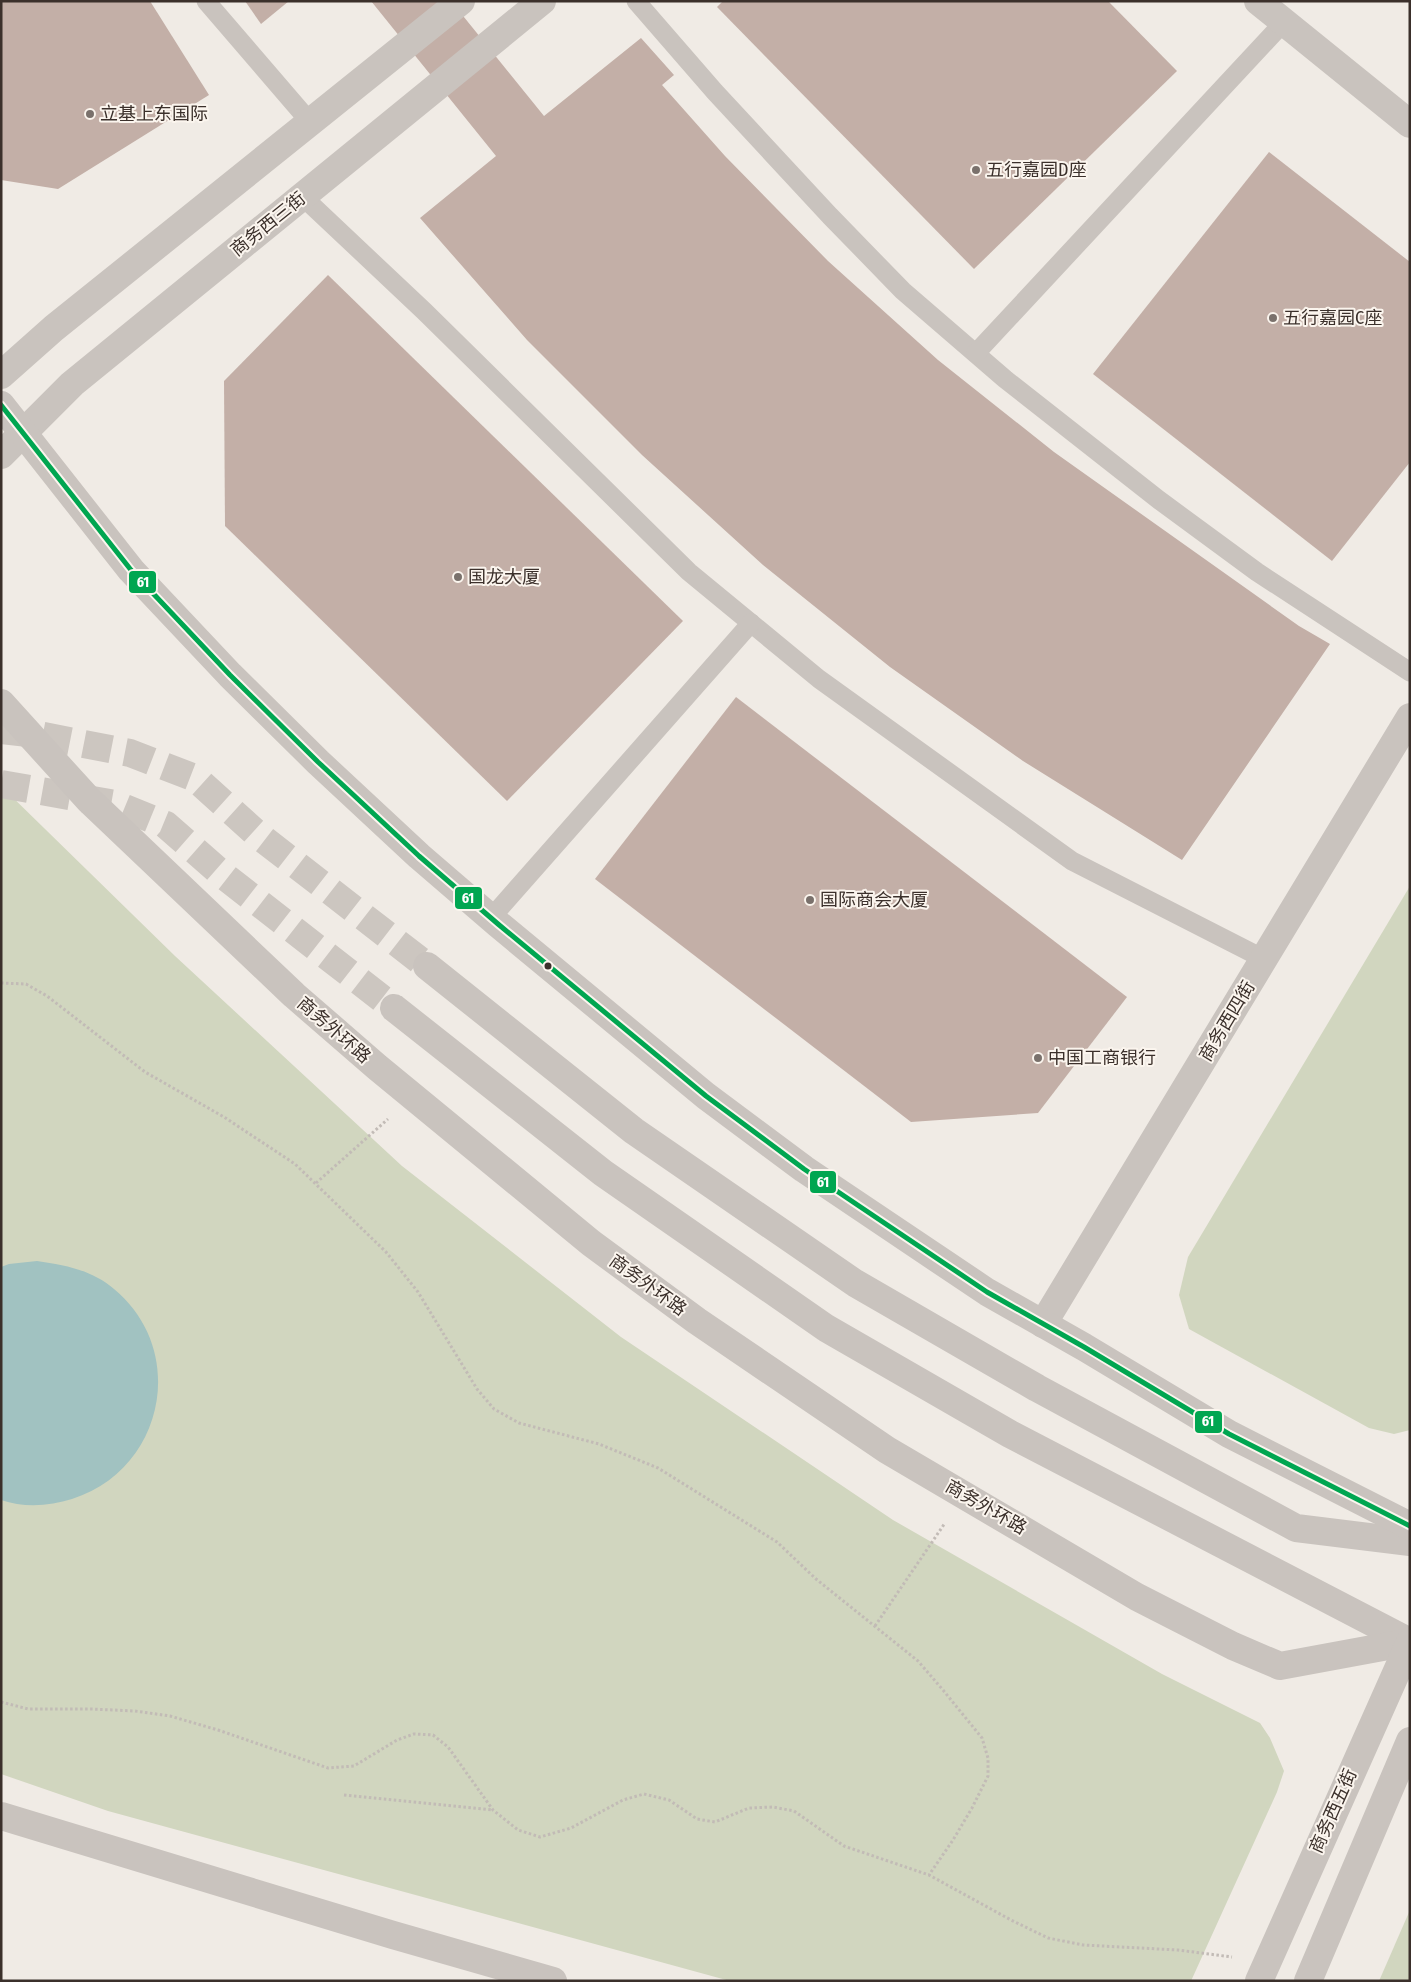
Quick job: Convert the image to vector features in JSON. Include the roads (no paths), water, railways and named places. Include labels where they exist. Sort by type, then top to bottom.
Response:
[{"type":"street","points":[[1,376],[54,328],[461,1]]},
{"type":"street","name":"商务西三街","points":[[1,455],[72,384],[542,1]]},
{"type":"street","points":[[1258,1],[1410,124]]},
{"type":"street","points":[[1,405],[131,570],[230,675],[318,762],[491,918],[706,1096],[797,1163],[987,1292],[1229,1434],[1410,1526]]},
{"type":"street","name":"商务外环路","points":[[1,703],[88,800],[188,896],[294,995],[413,1096],[591,1243],[697,1322],[887,1450],[1137,1596],[1233,1646],[1280,1666],[1410,1642]]},
{"type":"street","name":"商务西四街","points":[[1043,1324],[1410,718]]},
{"type":"street","points":[[427,966],[634,1131],[855,1283],[1037,1388],[1296,1528],[1410,1542]]},
{"type":"street","points":[[394,1008],[603,1174],[826,1328],[1010,1434],[1410,1642]]},
{"type":"street","name":"商务西五街","points":[[1263,1971],[1410,1642]]},
{"type":"street","points":[[1308,1981],[1410,1741]]},
{"type":"street","points":[[1,1816],[393,1935],[553,1981]]},
{"type":"lane","points":[[206,1],[310,122]]},
{"type":"lane","points":[[636,1],[715,92],[903,291],[1005,379],[1128,476],[1242,561],[1410,672]]},
{"type":"lane","points":[[976,353],[1283,23]]},
{"type":"lane","points":[[302,196],[424,311],[689,572],[819,679],[1072,861],[1264,959]]},
{"type":"lane","points":[[491,918],[751,623]]},
{"type":"water","points":[[37,1261],[78,1269],[97,1277],[114,1289],[138,1315],[152,1344],[158,1375],[156,1406],[145,1436],[128,1463],[103,1484],[72,1499],[46,1505],[28,1505],[1,1500],[1,1267],[9,1264]]},
{"type":"tunnel","points":[[1,730],[28,733],[130,753],[195,778],[258,835],[427,966]]},
{"type":"tunnel","points":[[1,784],[115,804],[166,825],[223,875],[394,1008]]},
{"type":"place","name":"立基上东国际","points":[[90,114]]},
{"type":"place","name":"五行嘉园D座","points":[[976,170]]},
{"type":"place","name":"五行嘉园C座","points":[[1273,318]]},
{"type":"place","name":"国龙大厦","points":[[458,577]]},
{"type":"place","name":"国际商会大厦","points":[[810,900]]},
{"type":"place","name":"中国工商银行","points":[[1038,1058]]}]
